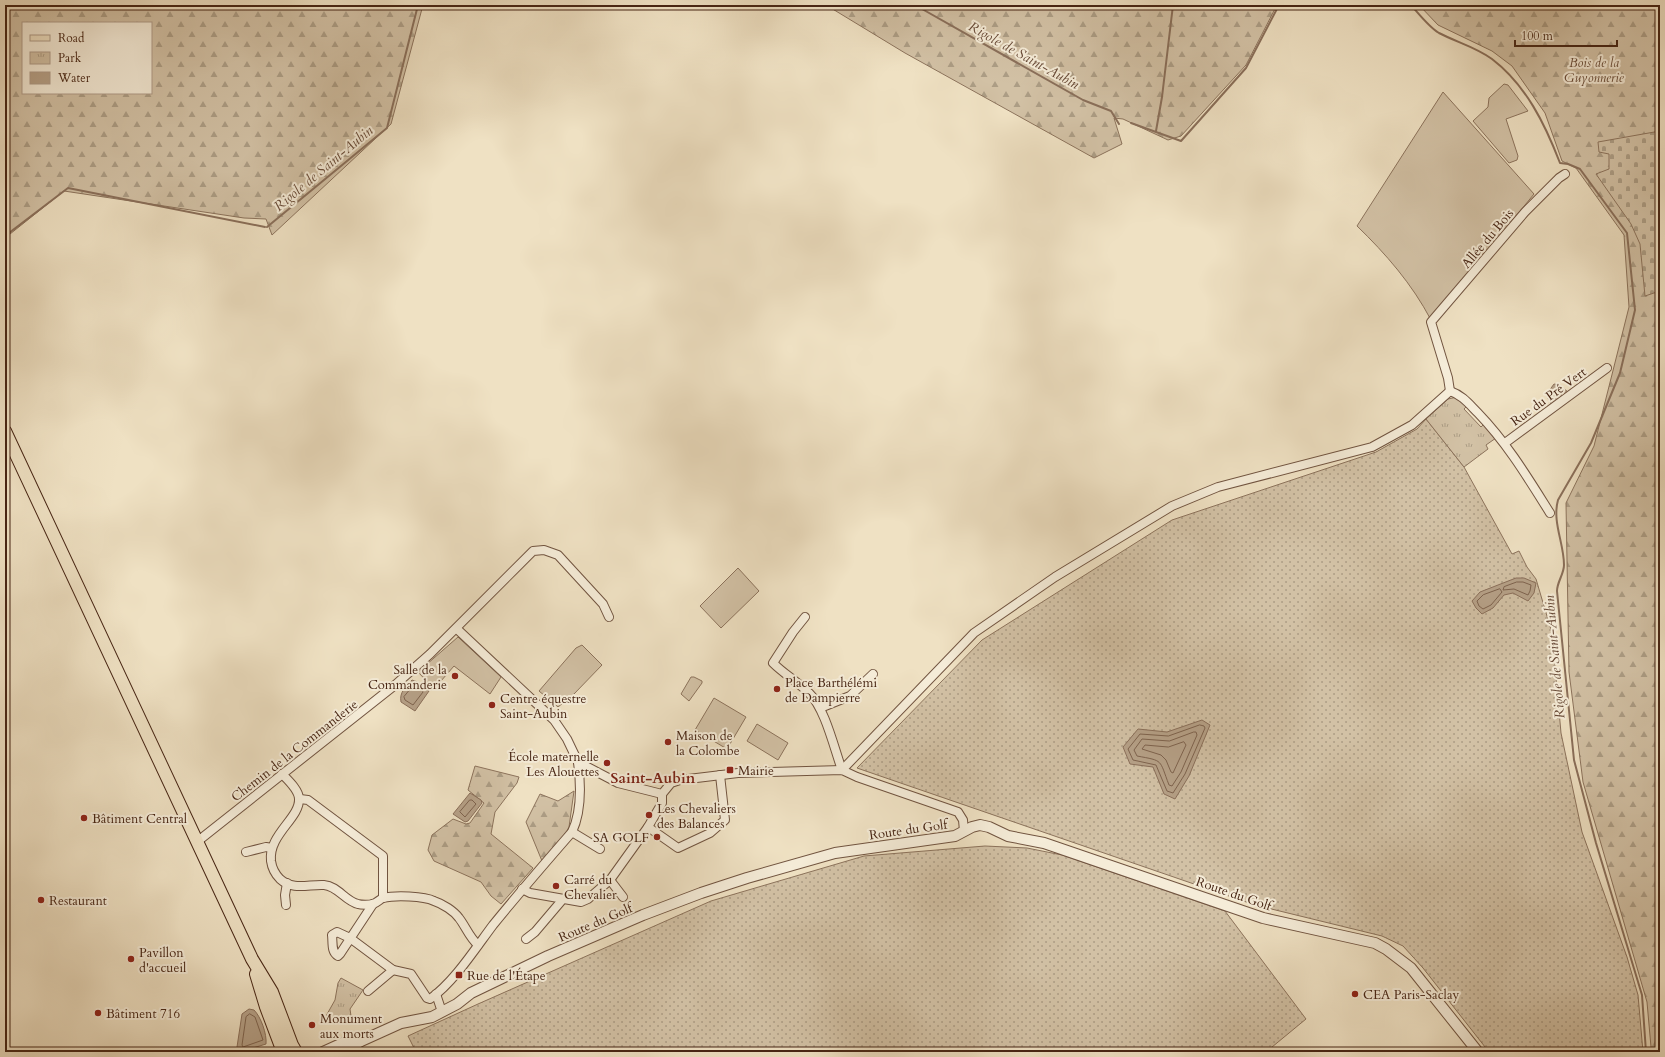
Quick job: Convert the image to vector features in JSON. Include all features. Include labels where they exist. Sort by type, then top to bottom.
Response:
[{"type":"main road","points":[[5,431],[252,959],[272,992],[296,1052]]},
{"type":"main road","points":[[252,959],[266,1007],[283,1052]]},
{"type":"street","name":"Allée du Bois","points":[[1450,391],[1448,378],[1431,322],[1525,212],[1559,178],[1565,174]]},
{"type":"street","name":"Rue du Pré Vert","points":[[1505,443],[1607,368]]},
{"type":"street","points":[[842,770],[974,633],[1056,577],[1172,506],[1205,492],[1218,487],[1372,447],[1412,425],[1450,391],[1462,397],[1505,443],[1550,512]]},
{"type":"street","name":"Chemin de la Commanderie","points":[[198,841],[395,685],[457,628],[533,551],[544,550],[558,555],[603,604],[609,617]]},
{"type":"street","points":[[805,617],[793,632],[773,663],[781,672],[810,693],[820,708],[842,770]]},
{"type":"street","points":[[457,628],[554,720],[567,739],[578,762],[580,793],[576,823],[572,832],[522,889],[456,974],[430,999],[427,998],[411,974],[393,970],[350,938],[373,904],[382,898],[417,898],[439,902],[459,917],[473,940],[478,945]]},
{"type":"street","points":[[820,708],[850,696],[873,674]]},
{"type":"street","points":[[578,762],[618,783],[662,794]]},
{"type":"street","points":[[522,889],[530,893],[563,899],[581,902],[585,900],[610,880],[648,827],[662,803],[662,794],[671,783],[680,780],[720,775],[842,770],[857,777],[958,812],[963,820],[964,831]]},
{"type":"street","points":[[282,774],[295,789],[300,799],[298,807],[279,834],[272,848],[272,865],[276,874],[281,880],[287,883],[297,886],[330,886],[357,904],[373,904]]},
{"type":"street","points":[[648,827],[678,848],[710,833],[725,820],[720,775]]},
{"type":"street","points":[[300,799],[308,800],[383,856],[382,898]]},
{"type":"street","name":"Route du Golf","points":[[342,1052],[359,1042],[401,1023],[432,1017],[457,1004],[471,993],[524,967],[643,915],[709,891],[747,878],[835,853],[955,836],[972,827],[980,825],[989,827],[1008,836],[1044,843],[1263,918],[1375,943],[1386,949],[1411,968],[1478,1052]]},
{"type":"street","points":[[572,832],[600,850]]},
{"type":"street","points":[[246,852],[266,847],[272,848]]},
{"type":"street","points":[[610,880],[623,897]]},
{"type":"street","points":[[286,905],[285,895],[287,883]]},
{"type":"street","points":[[526,939],[535,932],[563,899]]},
{"type":"street","points":[[368,991],[393,970]]},
{"type":"street","points":[[436,994],[442,1012]]},
{"type":"street","name":"Route du Golf","points":[[323,1052],[346,1042],[359,1042]]},
{"type":"green space","points":[[5,5],[423,5],[391,124],[272,235],[266,219],[244,218],[64,191],[5,238]]},
{"type":"green space","points":[[826,5],[1277,5],[1246,65],[1181,136],[1168,140],[1123,119],[1114,118],[1122,144],[1094,158],[905,53]]},
{"type":"green space","name":"Bois de la Guyonnerie","points":[[1419,5],[1660,5],[1660,1052],[1649,1052],[1651,1047],[1647,1002],[1583,782],[1569,672],[1566,503],[1594,446],[1629,307],[1624,235],[1576,168],[1562,161],[1545,113],[1512,66],[1492,51],[1438,25]]},
{"type":"green space","points":[[1504,84],[1508,85],[1528,111],[1506,119],[1518,156],[1517,160],[1509,163],[1473,121],[1488,107],[1489,98]]},
{"type":"green space","points":[[1443,92],[1534,194],[1431,320],[1416,294],[1398,270],[1357,226]]},
{"type":"green space","points":[[1660,131],[1660,291],[1645,296],[1640,244],[1631,224],[1596,174],[1609,169],[1609,154],[1599,152],[1598,142]]},
{"type":"green space","points":[[1457,397],[1467,406],[1464,409],[1481,427],[1484,424],[1496,438],[1486,445],[1488,449],[1464,467],[1426,419],[1448,399]]},
{"type":"green space","points":[[1426,419],[1464,467],[1512,554],[1519,551],[1527,567],[1536,579],[1552,633],[1561,733],[1582,832],[1627,957],[1638,995],[1643,1052],[1489,1052],[1423,968],[1403,946],[1382,936],[1255,905],[857,768],[982,640],[1172,520],[1376,452],[1417,429]]},
{"type":"green space","points":[[738,568],[759,591],[721,628],[700,606]]},
{"type":"green space","points":[[458,637],[501,677],[490,694],[454,666],[434,689],[418,672]]},
{"type":"green space","points":[[582,645],[602,665],[574,694],[558,707],[539,691],[576,648]]},
{"type":"green space","points":[[691,677],[702,681],[702,683],[689,701],[681,694]]},
{"type":"green space","points":[[714,698],[746,717],[727,749],[695,730]]},
{"type":"green space","points":[[757,724],[788,743],[778,760],[747,741]]},
{"type":"green space","points":[[475,766],[519,777],[517,783],[495,812],[491,834],[533,868],[501,904],[491,896],[481,882],[434,861],[428,850],[432,835],[453,819],[466,824],[470,823],[484,803],[468,790]]},
{"type":"green space","points":[[574,791],[569,827],[564,836],[542,861],[526,822],[540,794],[558,801]]},
{"type":"green space","points":[[985,846],[1027,848],[1062,855],[1225,911],[1306,1019],[1266,1052],[416,1052],[408,1036],[711,901],[864,856]]},
{"type":"green space","points":[[341,978],[363,990],[350,1009],[351,1016],[341,1024],[326,1016],[335,1000],[338,983]]},
{"type":"water","points":[[1554,384],[1560,385],[1569,393],[1553,407],[1546,395]]},
{"type":"water","points":[[1516,578],[1524,578],[1536,583],[1534,593],[1528,601],[1513,593],[1504,595],[1493,608],[1482,614],[1476,608],[1472,601],[1480,592]]},
{"type":"water","points":[[412,680],[420,683],[429,691],[415,711],[401,702],[401,695]]},
{"type":"water","points":[[1202,720],[1210,725],[1189,776],[1175,799],[1164,794],[1153,767],[1130,764],[1123,747],[1138,729],[1167,732]]},
{"type":"water","points":[[470,793],[481,800],[482,803],[468,821],[465,822],[453,814]]},
{"type":"water","points":[[249,1009],[254,1010],[257,1013],[261,1021],[266,1035],[266,1044],[240,1052],[237,1047],[242,1014]]},
{"type":"waterway","name":"Rigole de Saint-Aubin","points":[[267,227],[387,128],[418,5]]},
{"type":"waterway","name":"Rigole de Saint-Aubin","points":[[915,5],[1083,100],[1111,111],[1119,124]]},
{"type":"waterway","points":[[1156,131],[1162,97],[1173,5]]},
{"type":"waterway","name":"Rigole de Saint-Aubin","points":[[1131,123],[1181,141],[1246,68],[1279,5]]},
{"type":"waterway","name":"Rigole de Saint-Aubin","points":[[1411,5],[1424,20],[1439,33],[1479,51],[1504,69],[1525,93],[1533,106],[1548,134],[1560,163],[1568,164],[1580,169],[1627,233],[1635,310],[1620,373],[1591,443],[1558,500],[1556,516],[1564,565],[1557,591],[1574,760],[1596,843],[1642,995],[1646,1052]]},
{"type":"waterway","name":"Rigole de Saint-Aubin","points":[[5,236],[68,188],[265,227]]},
{"type":"place","name":"Salle de la Commanderie","points":[[455,676]]},
{"type":"place","name":"Place Barthélémi de Dampierre","points":[[777,689]]},
{"type":"place","name":"Centre équestre Saint-Aubin","points":[[492,705]]},
{"type":"place","name":"Maison de la Colombe","points":[[668,742]]},
{"type":"place","name":"École maternelle Les Alouettes","points":[[607,763]]},
{"type":"place","name":"Mairie","points":[[730,770]]},
{"type":"place","name":"Les Chevaliers des Balances","points":[[649,815]]},
{"type":"place","name":"Bâtiment Central","points":[[84,818]]},
{"type":"place","name":"SA GOLF","points":[[657,837]]},
{"type":"place","name":"Carré du Chevalier","points":[[556,886]]},
{"type":"place","name":"Restaurant","points":[[41,900]]},
{"type":"place","name":"Pavillon d'accueil","points":[[131,959]]},
{"type":"place","name":"Rue de l'Étape","points":[[459,975]]},
{"type":"place","name":"CEA Paris-Saclay","points":[[1355,994]]},
{"type":"place","name":"Bâtiment 716","points":[[98,1013]]},
{"type":"place","name":"Monument aux morts","points":[[312,1025]]},
{"type":"district","name":"Saint-Aubin","points":[[653,778]]}]
